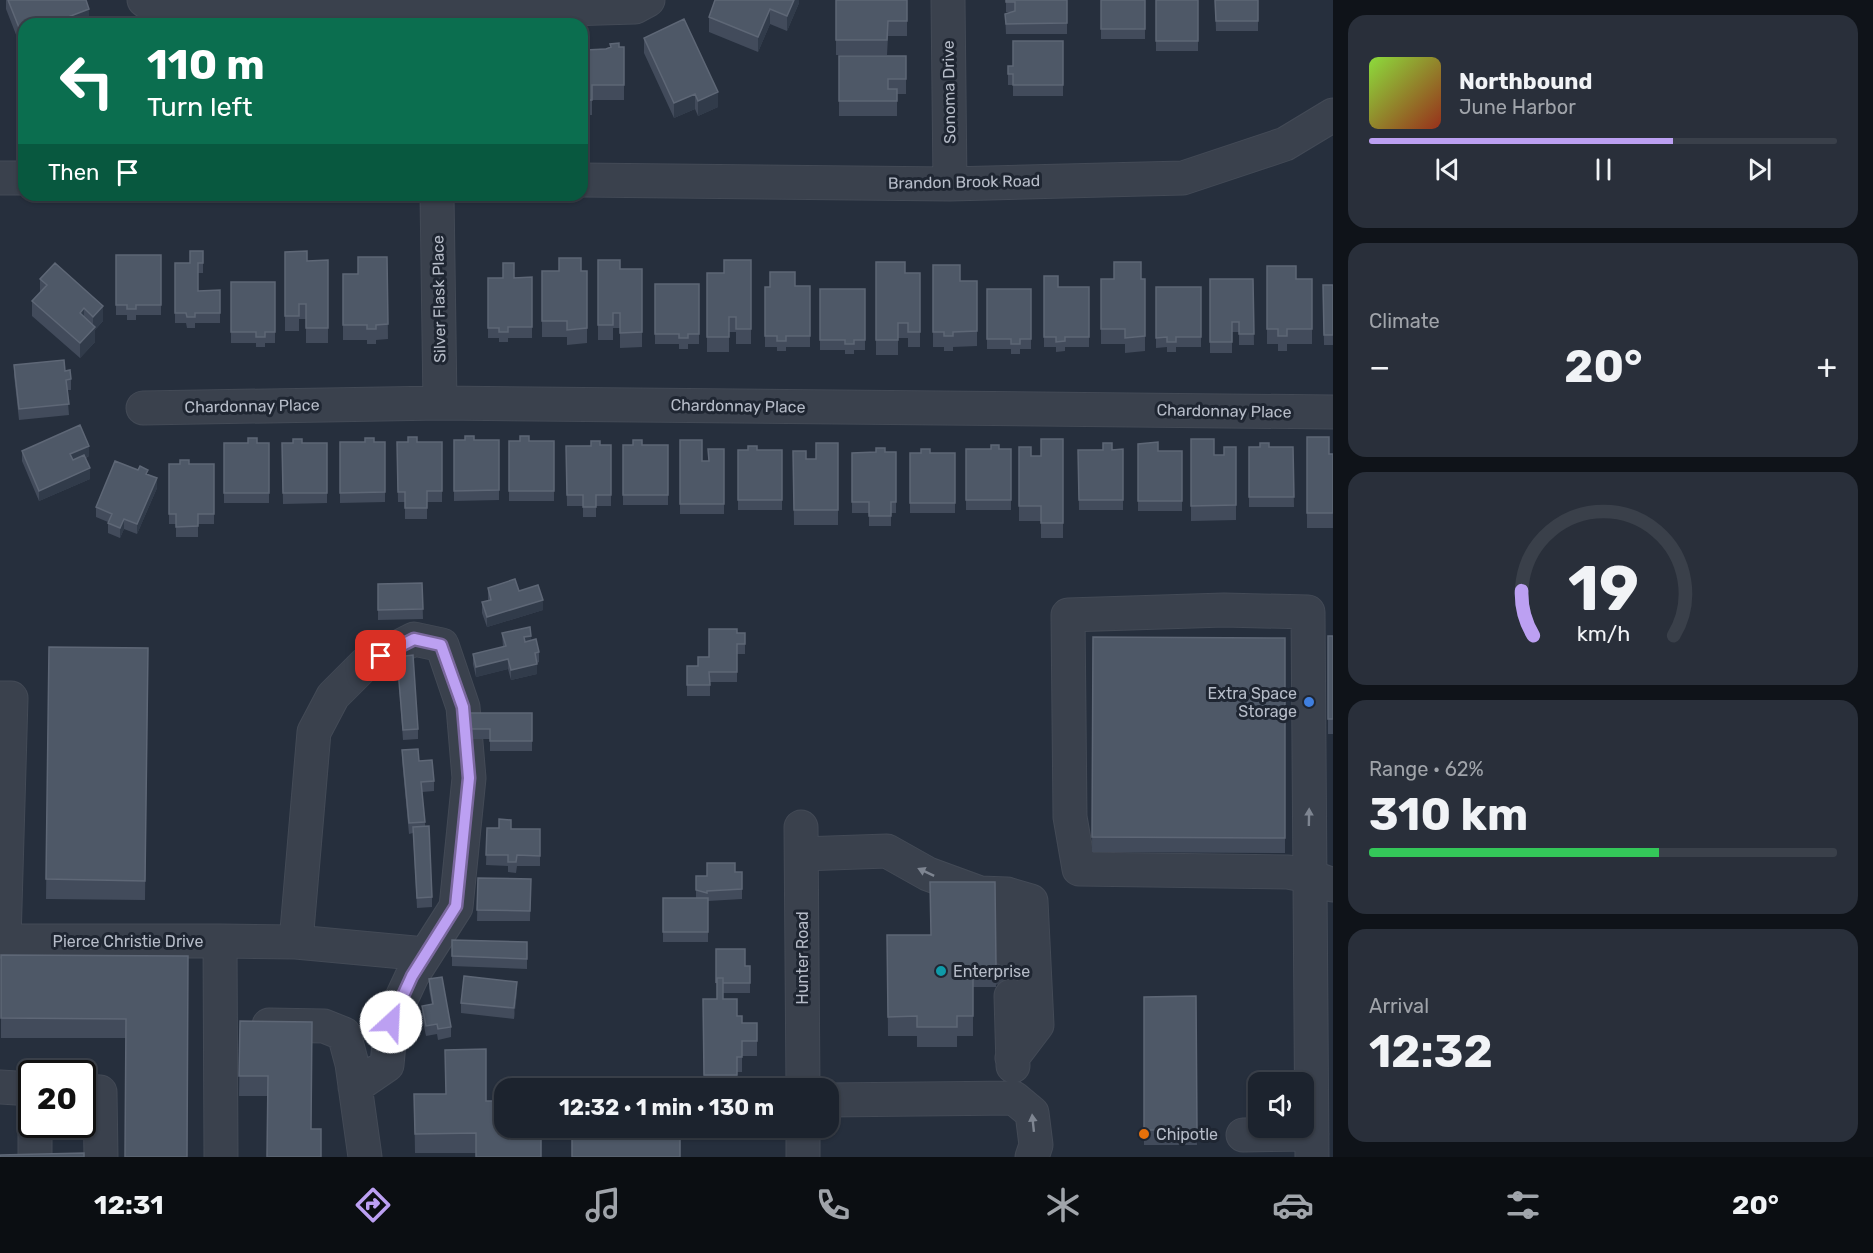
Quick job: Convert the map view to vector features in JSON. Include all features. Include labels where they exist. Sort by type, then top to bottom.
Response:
[{"type":"street","points":[[144,0],[166,16],[345,18]]},
{"type":"street","points":[[452,18],[635,7],[648,0]]},
{"type":"street","name":"Sonoma Drive","points":[[948,0],[950,184]]},
{"type":"street","name":"Brandon Brook Road","points":[[588,180],[950,184],[1183,178],[1285,144],[1333,115]]},
{"type":"street","points":[[0,178],[18,178]]},
{"type":"street","name":"Silver Flask Place","points":[[437,201],[440,403]]},
{"type":"street","name":"Chardonnay Place","points":[[143,408],[440,403],[1333,412]]},
{"type":"street","points":[[1243,1135],[1312,1145],[1321,880],[1308,612],[1224,610],[1068,615],[1070,817],[1078,869],[1288,873],[1321,880]]},
{"type":"street","points":[[296,942],[314,732],[333,696],[364,664],[414,639],[441,645],[463,707],[469,778],[456,906],[425,954],[391,1022],[387,1065],[355,1087]]},
{"type":"street","points":[[0,698],[11,698],[2,941]]},
{"type":"street","name":"Hunter Road","points":[[803,1078],[802,841],[887,851],[928,874],[980,893],[1007,894]]},
{"type":"street","points":[[1009,951],[1007,894],[1031,901],[1037,1025],[1012,1058]]},
{"type":"street","name":"Pierce Christie Drive","points":[[2,941],[220,941],[221,1157]]},
{"type":"street","points":[[220,941],[296,942],[425,954]]},
{"type":"street","points":[[1011,996],[1014,1098]]},
{"type":"street","points":[[222,1023],[324,1026],[344,1034],[355,1087],[365,1157]]},
{"type":"street","points":[[0,1087],[18,1088]]},
{"type":"street","points":[[839,1100],[1014,1098],[1032,1113],[1036,1145],[1032,1157]]},
{"type":"street","points":[[96,1124],[101,1157]]},
{"type":"street","points":[[35,1138],[35,1157]]},
{"type":"street","points":[[803,1138],[803,1157]]},
{"type":"building","points":[[8,0],[86,0],[89,9],[66,18],[18,18],[18,25]]},
{"type":"building","points":[[715,0],[794,0],[787,16],[770,9],[758,37],[709,17]]},
{"type":"building","points":[[836,0],[907,0],[907,21],[888,21],[887,40],[836,40]]},
{"type":"building","points":[[1006,0],[1067,0],[1067,23],[1006,24],[1005,14],[1015,11],[1015,2],[1006,2]]},
{"type":"building","points":[[1101,0],[1145,0],[1145,29],[1101,29]]},
{"type":"building","points":[[1156,0],[1198,0],[1198,41],[1156,41]]},
{"type":"building","points":[[1215,0],[1258,0],[1258,21],[1216,21]]},
{"type":"building","points":[[684,19],[718,92],[698,101],[695,94],[674,103],[644,38]]},
{"type":"building","points":[[1013,41],[1063,41],[1063,85],[1013,85],[1013,74],[1008,74],[1008,66],[1013,66]]},
{"type":"building","points":[[619,43],[619,47],[624,47],[624,85],[592,85],[592,100],[588,100],[588,50],[606,49],[611,47],[610,44]]},
{"type":"building","points":[[839,56],[906,56],[906,79],[888,79],[888,89],[897,89],[897,101],[839,101]]},
{"type":"building","points":[[190,251],[203,251],[203,263],[198,263],[198,291],[220,290],[220,313],[195,313],[195,317],[187,317],[186,313],[175,313],[175,263],[190,263]]},
{"type":"building","points":[[307,251],[307,261],[328,260],[328,328],[306,328],[306,304],[299,304],[299,316],[285,316],[285,252]]},
{"type":"building","points":[[116,255],[161,255],[161,305],[136,305],[136,309],[127,309],[127,305],[116,305]]},
{"type":"building","points":[[358,257],[387,257],[388,324],[376,325],[376,329],[367,329],[367,325],[343,325],[343,274],[358,274]]},
{"type":"building","points":[[559,258],[581,258],[581,271],[587,271],[587,328],[567,330],[567,321],[542,321],[542,271],[559,271]]},
{"type":"building","points":[[598,260],[620,260],[620,269],[642,269],[642,332],[620,333],[620,313],[613,313],[613,325],[598,325]]},
{"type":"building","points":[[724,260],[751,260],[751,329],[736,329],[736,317],[729,317],[729,337],[707,337],[707,273],[724,273]]},
{"type":"building","points":[[876,262],[905,262],[905,273],[920,273],[920,332],[908,332],[908,323],[898,323],[898,340],[876,340]]},
{"type":"building","points":[[1114,262],[1141,262],[1141,279],[1145,279],[1145,336],[1125,338],[1125,329],[1101,329],[1101,279],[1114,279]]},
{"type":"building","points":[[55,263],[103,306],[93,317],[84,308],[80,313],[95,327],[80,343],[32,301],[47,285],[40,279]]},
{"type":"building","points":[[503,263],[514,263],[514,278],[532,277],[532,327],[508,327],[508,332],[499,332],[499,328],[488,328],[488,278],[503,278]]},
{"type":"building","points":[[933,265],[960,265],[960,281],[977,281],[977,331],[953,332],[953,336],[944,336],[944,332],[933,332]]},
{"type":"building","points":[[1267,266],[1296,266],[1296,279],[1312,279],[1312,329],[1287,329],[1287,336],[1278,336],[1278,329],[1267,329]]},
{"type":"building","points":[[770,272],[795,272],[795,286],[810,286],[810,336],[786,336],[786,341],[777,341],[777,336],[765,336],[765,287],[770,287]]},
{"type":"building","points":[[1044,276],[1058,276],[1058,287],[1089,287],[1089,337],[1065,337],[1065,341],[1056,342],[1056,337],[1044,337]]},
{"type":"building","points":[[1210,279],[1253,279],[1254,334],[1239,334],[1239,322],[1232,322],[1232,342],[1210,342]]},
{"type":"building","points":[[231,282],[275,282],[275,332],[265,332],[265,337],[256,337],[256,332],[231,332]]},
{"type":"building","points":[[655,284],[699,284],[699,334],[688,334],[688,338],[679,338],[679,334],[655,334]]},
{"type":"building","points":[[1323,285],[1333,285],[1333,335],[1324,335]]},
{"type":"building","points":[[1156,287],[1201,287],[1201,337],[1176,337],[1176,342],[1167,342],[1167,337],[1156,338]]},
{"type":"building","points":[[820,289],[865,289],[865,340],[854,340],[854,344],[845,344],[845,340],[820,340]]},
{"type":"building","points":[[987,289],[1031,289],[1031,339],[1020,339],[1020,344],[1011,344],[1011,339],[987,339]]},
{"type":"building","points":[[64,360],[65,371],[70,370],[71,379],[66,380],[69,404],[19,409],[14,365]]},
{"type":"building","points":[[80,425],[89,446],[70,454],[73,460],[84,455],[90,468],[39,491],[22,451]]},
{"type":"building","points":[[465,436],[474,436],[474,440],[499,440],[499,490],[454,491],[454,440],[465,440]]},
{"type":"building","points":[[520,436],[529,436],[529,441],[554,441],[554,491],[509,491],[509,441],[520,441]]},
{"type":"building","points":[[408,437],[417,437],[417,442],[442,442],[442,491],[427,491],[427,508],[405,508],[405,492],[398,492],[397,442],[408,442]]},
{"type":"building","points":[[1307,437],[1329,437],[1329,454],[1333,454],[1333,513],[1307,513]]},
{"type":"building","points":[[248,438],[257,438],[257,443],[269,443],[269,493],[224,493],[224,443],[248,443]]},
{"type":"building","points":[[365,438],[374,438],[374,442],[385,442],[385,492],[340,493],[340,442],[365,442]]},
{"type":"building","points":[[293,439],[302,439],[302,443],[327,443],[327,493],[283,493],[282,443],[293,443]]},
{"type":"building","points":[[1041,439],[1063,439],[1063,523],[1041,523],[1041,506],[1019,506],[1019,447],[1031,447],[1031,456],[1041,456]]},
{"type":"building","points":[[1191,439],[1214,439],[1214,455],[1224,455],[1224,447],[1236,447],[1236,505],[1191,506]]},
{"type":"building","points":[[633,440],[642,440],[642,445],[668,445],[668,495],[623,495],[623,445],[633,445]]},
{"type":"building","points":[[680,440],[702,440],[702,461],[709,461],[708,449],[724,449],[724,504],[680,504]]},
{"type":"building","points":[[591,441],[600,441],[600,445],[611,445],[611,495],[596,495],[596,507],[583,507],[583,495],[567,495],[566,446],[591,446]]},
{"type":"building","points":[[1158,442],[1158,451],[1182,451],[1182,501],[1138,501],[1138,444]]},
{"type":"building","points":[[816,443],[838,443],[838,510],[794,510],[793,451],[806,451],[806,459],[816,459]]},
{"type":"building","points":[[1103,443],[1112,443],[1112,450],[1123,449],[1123,500],[1079,500],[1078,450],[1103,450]]},
{"type":"building","points":[[1260,443],[1269,443],[1269,447],[1293,447],[1294,497],[1249,497],[1249,447],[1260,447]]},
{"type":"building","points":[[991,445],[999,445],[999,449],[1011,449],[1011,500],[966,500],[966,449],[991,449]]},
{"type":"building","points":[[748,446],[757,446],[757,450],[782,450],[782,500],[738,500],[738,450],[748,450]]},
{"type":"building","points":[[876,448],[885,448],[885,452],[896,452],[896,502],[891,502],[891,516],[869,516],[869,502],[852,502],[852,453],[876,452]]},
{"type":"building","points":[[921,449],[930,449],[930,453],[955,453],[955,503],[910,503],[910,453],[921,453]]},
{"type":"building","points":[[180,460],[189,460],[189,464],[214,464],[214,514],[198,514],[198,526],[176,527],[176,514],[169,514],[169,464],[180,464]]},
{"type":"building","points":[[115,461],[138,470],[140,466],[148,470],[146,474],[157,478],[137,524],[124,519],[120,528],[108,523],[112,514],[96,507]]},
{"type":"building","points":[[515,579],[519,591],[538,585],[543,600],[487,617],[482,602],[491,600],[488,588]]},
{"type":"building","points":[[422,583],[423,609],[378,610],[378,584]]},
{"type":"building","points":[[530,627],[531,636],[524,637],[525,642],[536,639],[539,652],[535,653],[537,664],[511,670],[508,659],[476,667],[473,654],[506,646],[502,633]]},
{"type":"building","points":[[709,629],[737,629],[737,633],[745,633],[745,644],[737,644],[737,672],[709,672],[710,685],[687,685],[687,666],[698,666],[698,657],[709,657]]},
{"type":"building","points":[[1328,636],[1333,636],[1333,719],[1328,719]]},
{"type":"building","points":[[1093,637],[1285,638],[1285,838],[1092,837]]},
{"type":"building","points":[[49,647],[148,648],[145,881],[46,879]]},
{"type":"building","points":[[413,655],[418,729],[403,730],[397,657]]},
{"type":"building","points":[[470,713],[532,713],[532,741],[490,741],[490,729],[470,729]]},
{"type":"building","points":[[418,749],[419,761],[432,760],[434,781],[421,782],[425,822],[409,823],[402,750]]},
{"type":"building","points":[[499,819],[511,820],[511,829],[540,829],[540,856],[517,855],[516,862],[508,862],[508,855],[486,855],[487,828],[499,828]]},
{"type":"building","points":[[429,826],[432,897],[417,898],[413,827]]},
{"type":"building","points":[[707,863],[735,863],[735,872],[742,872],[742,889],[707,891],[707,893],[696,890],[696,876],[707,876]]},
{"type":"building","points":[[478,878],[531,879],[530,911],[477,910]]},
{"type":"building","name":"Enterprise","points":[[930,882],[995,882],[996,967],[973,967],[973,1016],[957,1016],[957,1027],[917,1027],[917,1016],[888,1017],[887,935],[931,935]]},
{"type":"building","points":[[663,898],[708,898],[708,932],[663,932]]},
{"type":"building","points":[[452,940],[527,942],[527,959],[452,956]]},
{"type":"building","points":[[716,949],[745,949],[745,966],[750,966],[750,983],[723,983],[723,978],[717,978],[716,983]]},
{"type":"building","points":[[1,955],[188,956],[187,1157],[125,1157],[126,1019],[1,1018]]},
{"type":"building","points":[[464,976],[517,982],[514,1008],[461,1003]]},
{"type":"building","points":[[442,977],[451,1027],[438,1029],[437,1024],[426,1026],[422,1006],[433,1004],[429,979]]},
{"type":"building","points":[[717,978],[723,978],[723,999],[737,999],[737,1016],[742,1016],[742,1023],[757,1023],[757,1041],[742,1041],[742,1057],[737,1057],[737,1075],[704,1075],[703,999],[717,999]]},
{"type":"building","points":[[1196,996],[1197,1130],[1144,1130],[1144,997]]},
{"type":"building","points":[[240,1021],[312,1022],[311,1129],[321,1129],[321,1157],[267,1157],[268,1076],[239,1076]]},
{"type":"building","points":[[486,1049],[486,1101],[494,1101],[494,1138],[541,1138],[541,1157],[476,1157],[476,1133],[415,1134],[414,1094],[446,1094],[445,1050]]},
{"type":"building","points":[[572,1138],[680,1138],[680,1157],[572,1157]]},
{"type":"building","points":[[84,1153],[84,1157],[0,1157],[0,1155]]},
{"type":"tunnel","points":[[1009,951],[1011,996]]},
{"type":"place","name":"Extra Space Storage","points":[[1309,702]]},
{"type":"place","name":"Enterprise","points":[[941,971]]},
{"type":"place","name":"Chipotle","points":[[1144,1134]]},
{"type":"route","points":[[381,656],[414,639],[441,645],[463,707],[469,778],[456,906],[412,976],[391,1022]]}]
